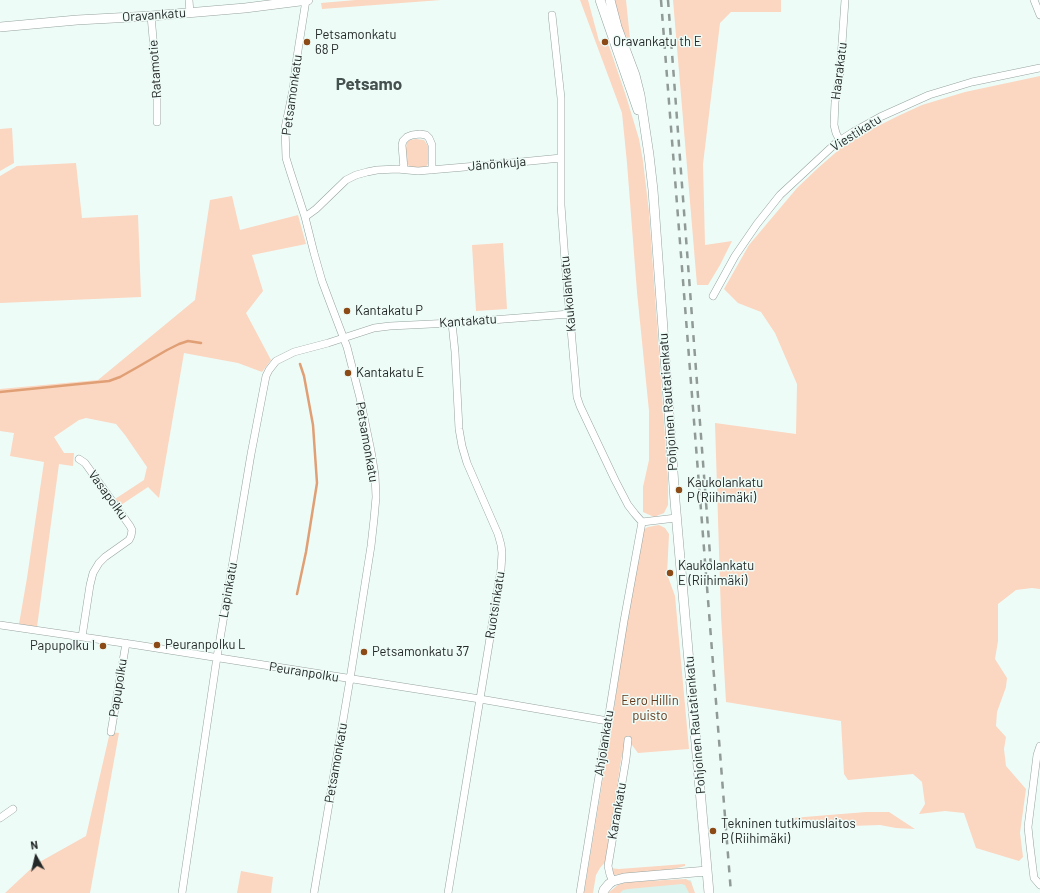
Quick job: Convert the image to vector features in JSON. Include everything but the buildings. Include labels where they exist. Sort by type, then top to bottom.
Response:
[{"type":"street","points":[[189,0],[190,13]]},
{"type":"street","name":"Oravankatu","points":[[0,27],[77,20],[190,13],[307,0]]},
{"type":"street","name":"Petsamonkatu","points":[[307,0],[286,128],[286,158],[305,217],[322,281],[344,337],[360,398],[371,451],[375,475],[376,497],[371,546],[314,893]]},
{"type":"street","name":"Pohjoinen Rautatienkatu","points":[[600,0],[644,126]]},
{"type":"street","name":"Pohjoinen Rautatienkatu","points":[[610,0],[617,26],[635,75],[640,95],[653,190],[670,413],[676,518],[709,893]]},
{"type":"street","name":"Haarakatu","points":[[840,141],[834,125],[835,102],[840,73],[845,0]]},
{"type":"street","points":[[1034,0],[1040,15]]},
{"type":"street","name":"Kaukolankatu","points":[[552,15],[561,98],[561,205],[577,397],[628,505],[642,522]]},
{"type":"street","name":"Ratamotie","points":[[151,16],[157,82],[157,122]]},
{"type":"street","name":"Viestikatu","points":[[713,296],[734,256],[780,195],[840,141],[880,117],[929,95],[972,82],[1040,68]]},
{"type":"street","points":[[404,169],[403,141],[407,137],[420,134],[426,135],[432,145],[432,170]]},
{"type":"street","name":"Jänönkuja","points":[[305,217],[316,209],[346,180],[356,174],[377,170],[404,169],[418,171],[561,158]]},
{"type":"street","name":"Kantakatu","points":[[344,337],[374,328],[390,326],[570,314]]},
{"type":"street","name":"Ruotsinkatu","points":[[448,893],[480,699],[502,552],[498,534],[467,463],[462,446],[452,323]]},
{"type":"street","name":"Lapinkatu","points":[[182,893],[217,658],[251,454],[266,376],[276,361],[294,352],[344,337]]},
{"type":"street","name":"Vasapolku","points":[[79,459],[86,463],[132,530],[129,540],[105,557],[93,573],[82,637]]},
{"type":"street","points":[[642,522],[676,518]]},
{"type":"street","name":"Ahjolankatu","points":[[580,893],[642,522]]},
{"type":"street","name":"Peuranpolku","points":[[0,625],[126,643],[480,699],[608,721]]},
{"type":"street","name":"Papupolku","points":[[111,732],[126,643]]},
{"type":"street","name":"Karankatu","points":[[613,881],[608,866],[628,740]]},
{"type":"street","points":[[1040,746],[1036,755],[1028,827],[1034,878],[1040,885]]},
{"type":"street","points":[[0,818],[13,809]]},
{"type":"street","points":[[603,893],[613,881],[624,878],[707,871]]},
{"type":"shaded area","points":[[691,880],[694,893],[610,893],[619,883]]},
{"type":"green space","points":[[356,0],[441,0],[322,9],[321,3]]},
{"type":"green space","points":[[580,0],[588,0],[599,41],[609,46],[639,139],[643,161],[649,212],[668,479],[668,505],[664,513],[654,517],[643,512],[643,487],[649,460],[649,411],[637,292],[622,113]]},
{"type":"green space","points":[[613,0],[626,0],[630,39],[628,40],[619,22]]},
{"type":"green space","points":[[673,0],[781,0],[781,12],[731,12],[720,23],[703,164],[705,245],[732,241],[708,285],[697,285]]},
{"type":"green space","points":[[1040,76],[1040,589],[1032,588],[1016,590],[998,604],[998,641],[995,659],[1007,678],[1006,687],[997,712],[996,726],[1006,737],[1004,749],[1006,766],[1026,789],[1020,833],[1023,857],[1019,861],[976,848],[964,813],[945,811],[919,814],[925,804],[922,782],[913,774],[848,780],[844,774],[841,721],[726,702],[721,615],[715,423],[796,434],[797,384],[775,333],[761,312],[738,303],[724,289],[749,245],[797,188],[842,147],[864,133],[898,116],[922,105],[965,92]]},
{"type":"green space","points":[[12,128],[14,163],[0,171],[0,129]]},
{"type":"green space","points":[[416,139],[424,140],[428,146],[429,158],[428,164],[425,168],[410,168],[407,163],[405,155],[407,142]]},
{"type":"green space","points":[[76,163],[82,218],[138,215],[141,297],[0,303],[0,176],[17,166]]},
{"type":"green space","points":[[232,196],[240,230],[298,215],[306,244],[252,255],[263,291],[246,313],[271,360],[262,372],[238,363],[184,353],[159,498],[148,487],[121,505],[115,499],[144,480],[147,467],[116,424],[86,418],[79,420],[54,437],[64,453],[74,453],[73,466],[59,464],[37,627],[19,624],[44,462],[10,456],[14,433],[0,431],[0,389],[98,380],[195,300],[210,200]]},
{"type":"green space","points":[[503,243],[507,309],[476,311],[472,245]]},
{"type":"green space","name":"Eero Hillin puisto","points":[[659,525],[665,528],[669,534],[667,574],[675,596],[689,749],[638,753],[627,737],[621,760],[606,861],[596,875],[593,893],[584,893],[611,729],[634,571],[641,535],[644,529]]},
{"type":"green space","points":[[110,732],[119,733],[90,893],[5,893],[36,864],[86,836]]},
{"type":"green space","points":[[866,812],[889,812],[915,829],[880,825],[793,828],[792,818]]},
{"type":"green space","points":[[685,864],[685,866],[673,869],[615,875],[609,868],[619,869]]},
{"type":"green space","points":[[241,871],[273,877],[271,893],[237,893]]},
{"type":"green space","points":[[686,879],[691,882],[695,893],[689,893],[685,885],[682,884],[628,889],[623,890],[620,893],[608,893],[618,885],[627,882]]},
{"type":"waterway","points":[[0,392],[109,381],[120,377],[179,344],[188,341],[201,343]]},
{"type":"waterway","points":[[297,594],[306,552],[317,483],[313,425],[304,376],[300,364]]},
{"type":"railway","points":[[661,0],[731,893]]},
{"type":"railway","points":[[668,0],[711,568]]},
{"type":"place","name":"Petsamonkatu 68 P","points":[[307,42]]},
{"type":"place","name":"Oravankatu th E","points":[[605,42]]},
{"type":"place","name":"Kantakatu P","points":[[347,311]]},
{"type":"place","name":"Kantakatu E","points":[[348,373]]},
{"type":"place","name":"Kaukolankatu P (Riihimäki)","points":[[679,490]]},
{"type":"place","name":"Kaukolankatu E (Riihimäki)","points":[[670,573]]},
{"type":"place","name":"Peuranpolku L","points":[[157,645]]},
{"type":"place","name":"Papupolku I","points":[[103,646]]},
{"type":"place","name":"Petsamonkatu 37","points":[[364,652]]},
{"type":"place","name":"Tekninen tutkimuslaitos P (Riihimäki)","points":[[713,831]]},
{"type":"district","name":"Petsamo","points":[[369,84]]}]
